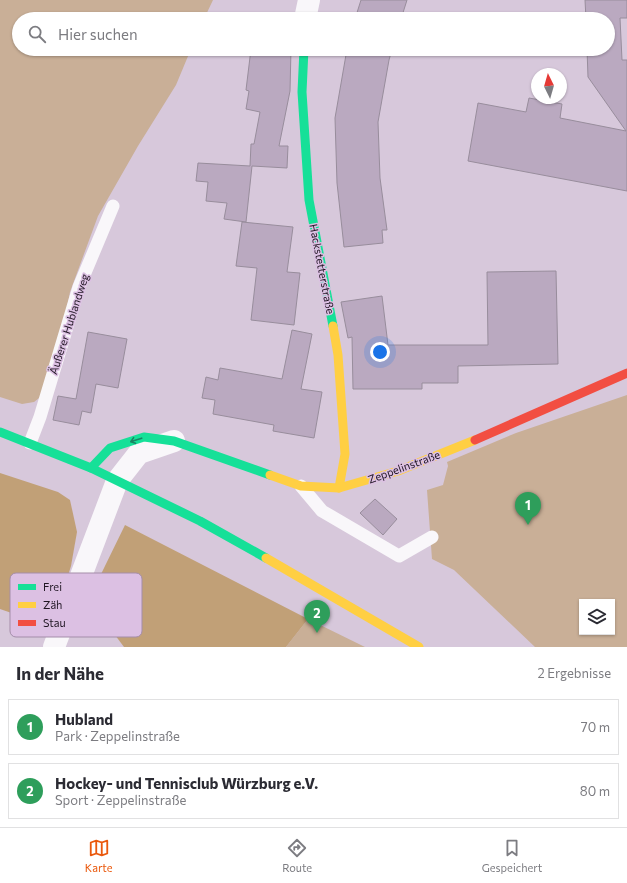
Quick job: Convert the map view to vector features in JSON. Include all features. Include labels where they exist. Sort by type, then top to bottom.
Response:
[{"type":"street","points":[[306,12],[309,0]]},
{"type":"street","name":"Hackstetterstraße","points":[[304,56],[302,92],[309,200],[338,355],[345,454],[339,488]]},
{"type":"street","name":"Zeppelinstraße","points":[[91,468],[110,448],[144,437],[174,441],[301,486],[339,488],[405,468],[471,442],[627,373]]},
{"type":"street","points":[[0,432],[91,468],[212,526],[419,647]]},
{"type":"street","points":[[82,573],[117,481],[139,453],[174,441]]},
{"type":"street","points":[[54,647],[58,637]]},
{"type":"lane","name":"Äußerer Hublandweg","points":[[30,443],[40,417],[79,287],[113,206]]},
{"type":"lane","points":[[301,486],[322,511],[399,556],[432,537]]},
{"type":"shaded area","points":[[0,0],[213,0],[207,12],[12,12],[12,56],[188,56],[176,85],[138,146],[98,216],[70,292],[53,378],[43,395],[34,402],[22,404],[0,397]]},
{"type":"shaded area","points":[[627,395],[627,647],[535,647],[454,570],[432,559],[427,490],[443,485],[448,466],[447,462],[516,433]]},
{"type":"shaded area","points":[[0,473],[58,492],[70,500],[77,532],[69,573],[10,573],[10,612],[0,609]]},
{"type":"shaded area","points":[[125,525],[308,619],[286,647],[124,647],[116,637],[142,637],[142,573],[102,573]]},
{"type":"shaded area","points":[[308,619],[365,647],[286,647]]},
{"type":"building","points":[[361,0],[407,0],[403,12],[357,12]]},
{"type":"building","points":[[585,0],[627,0],[627,18],[620,18],[622,60],[627,60],[627,191],[468,161],[478,103],[526,112],[529,98],[531,98],[531,104],[562,104],[560,118],[626,131],[588,77],[587,56],[615,56],[615,12],[586,12]]},
{"type":"building","points":[[250,56],[291,56],[290,91],[279,146],[288,146],[287,168],[252,166],[246,222],[224,219],[227,203],[206,201],[208,182],[196,181],[198,163],[250,166],[251,144],[254,144],[260,112],[246,109],[249,91],[246,90]]},
{"type":"building","points":[[346,56],[390,56],[378,122],[380,178],[387,230],[382,230],[383,243],[344,247],[337,183],[335,118]]},
{"type":"building","points":[[242,222],[293,227],[287,272],[300,273],[294,325],[251,320],[257,268],[236,266]]},
{"type":"building","points":[[556,271],[558,364],[458,366],[458,383],[422,383],[422,389],[353,389],[352,337],[348,338],[341,302],[382,296],[388,345],[488,345],[487,272]]},
{"type":"building","points":[[292,330],[312,334],[301,389],[322,392],[314,438],[273,431],[274,425],[213,414],[215,400],[202,398],[206,377],[218,380],[220,368],[282,379]]},
{"type":"building","points":[[88,332],[127,339],[118,388],[96,384],[91,413],[82,411],[79,425],[53,420],[58,396],[76,399]]},
{"type":"building","points":[[375,499],[397,519],[383,535],[360,513]]},
{"type":"traffic: fast","points":[[304,56],[302,92],[309,200],[333,326]]},
{"type":"traffic: fast","points":[[0,432],[91,468],[200,521],[266,558]]},
{"type":"traffic: fast","points":[[91,468],[110,448],[144,437],[174,441],[270,475]]},
{"type":"traffic: slow","points":[[333,326],[338,355],[345,454],[339,488]]},
{"type":"traffic: slow","points":[[270,475],[301,486],[339,488],[398,471],[475,440]]},
{"type":"traffic: slow","points":[[266,558],[419,647]]},
{"type":"traffic: jam","points":[[475,440],[627,373]]},
{"type":"place","name":"Hubland","points":[[528,525]]},
{"type":"place","name":"Hockey- und Tennisclub Würzburg e.V.","points":[[317,633]]}]
